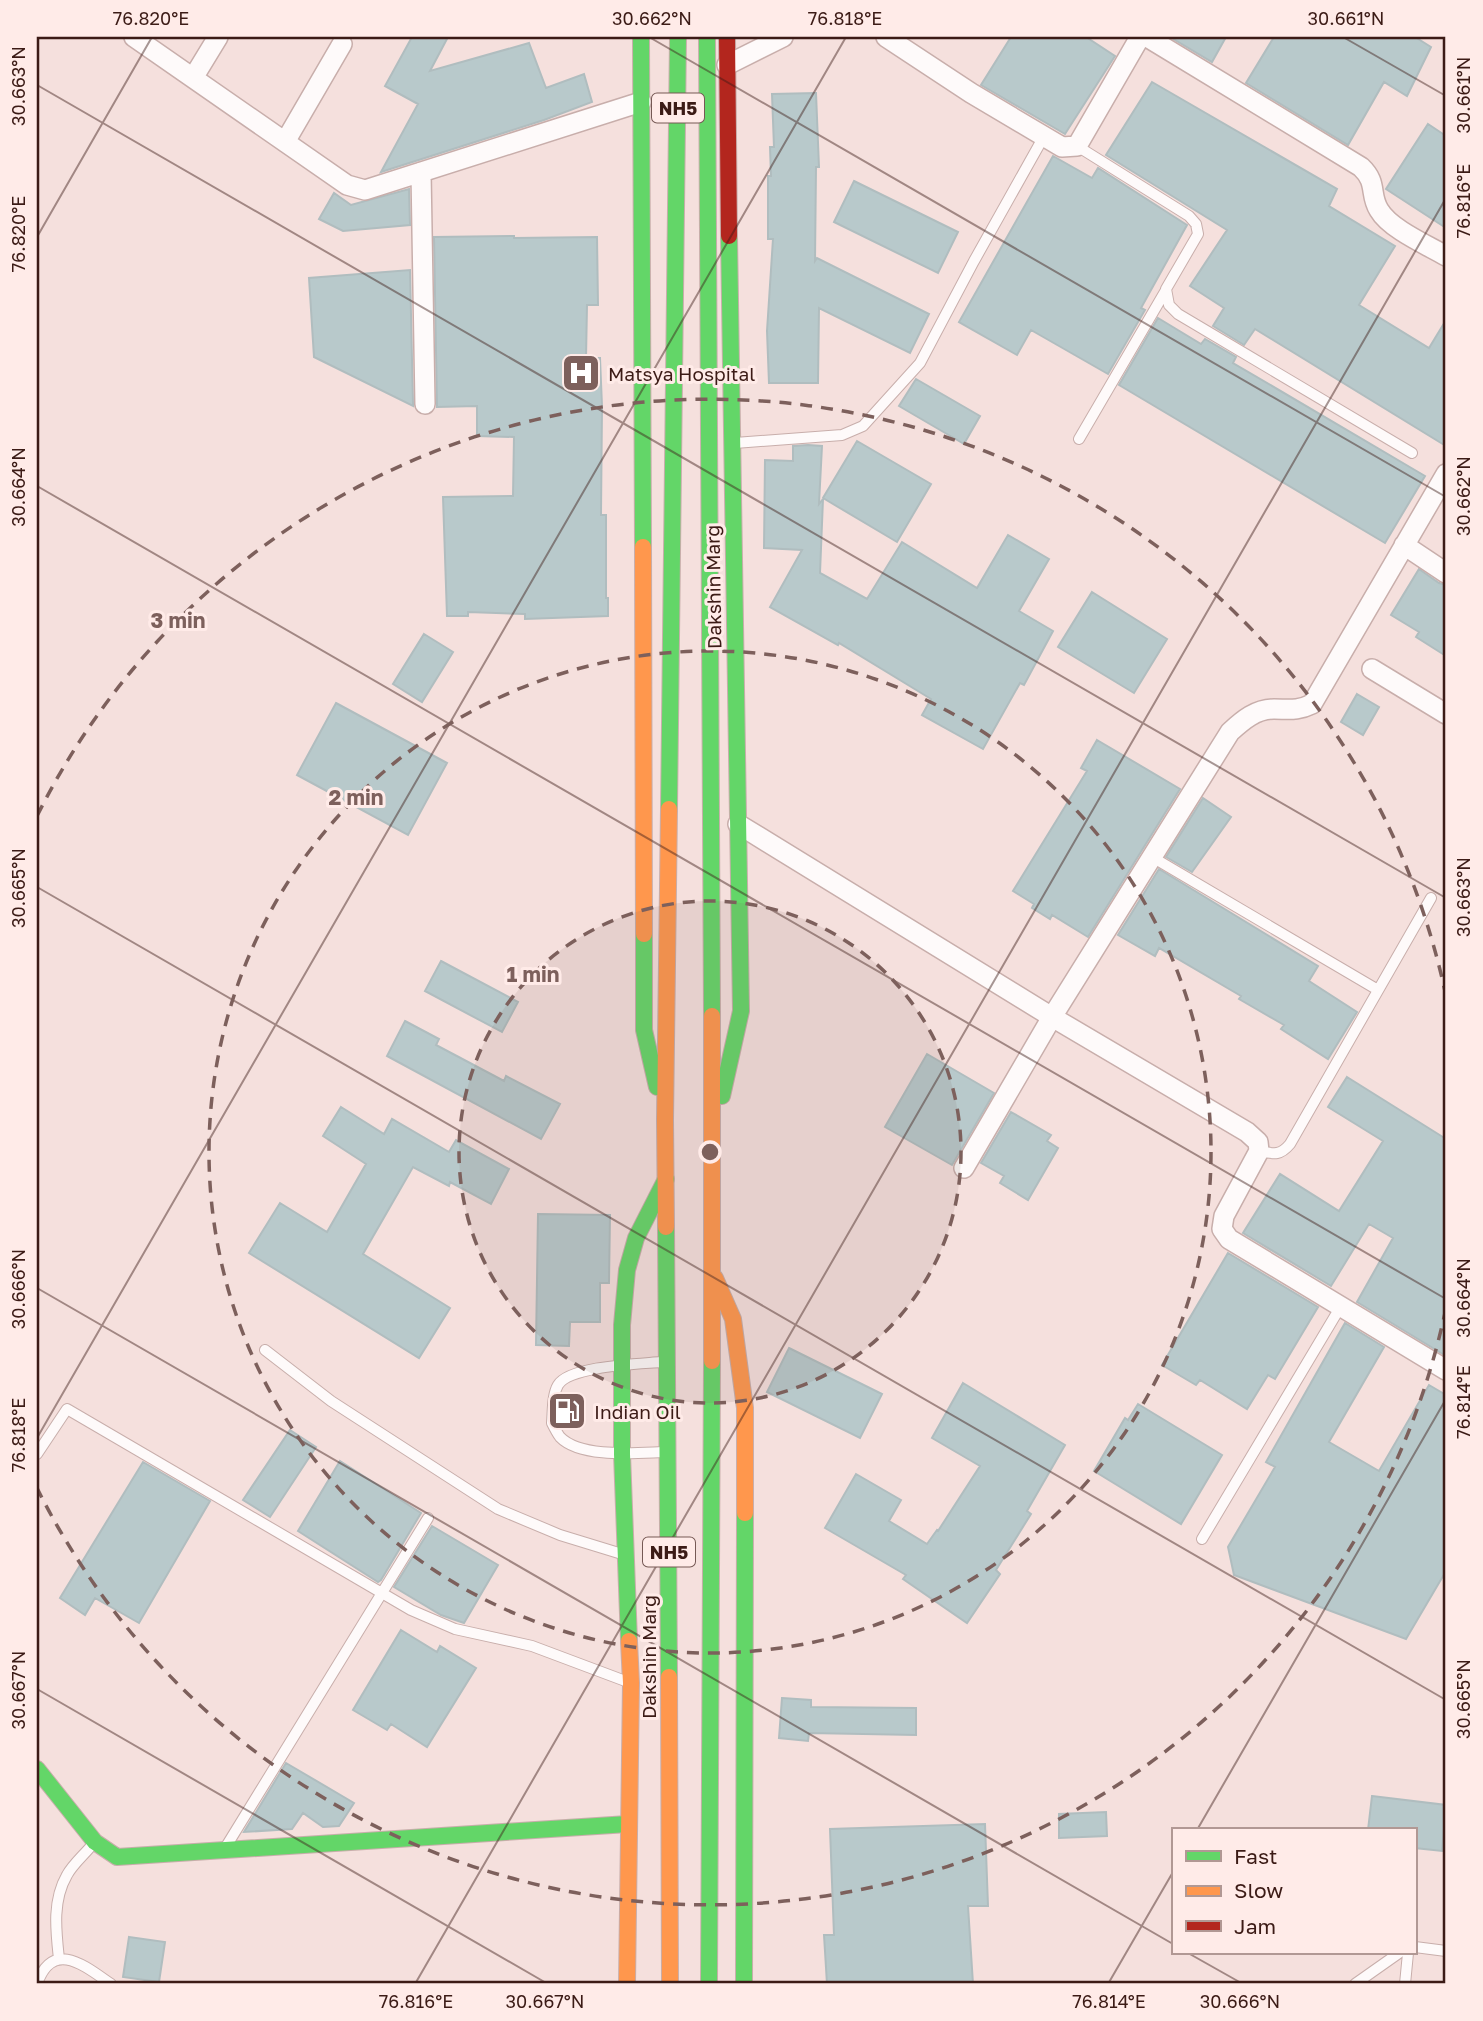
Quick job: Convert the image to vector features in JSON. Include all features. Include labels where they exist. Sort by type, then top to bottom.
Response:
[{"type":"main road","name":"Dakshin Marg","points":[[641,37],[644,1030],[665,1120]]},
{"type":"main road","name":"Dakshin Marg","points":[[670,1984],[665,1120],[678,37]]},
{"type":"main road","name":"Dakshin Marg","points":[[707,37],[713,1134],[709,1984]]},
{"type":"main road","name":"Dakshin Marg","points":[[713,1134],[741,1011],[727,37]]},
{"type":"main road","points":[[627,1984],[631,1683],[622,1454],[622,1325],[627,1270],[636,1238],[666,1178]]},
{"type":"main road","points":[[712,1272],[733,1319],[745,1408],[744,1984]]},
{"type":"main road","points":[[37,1769],[95,1842],[117,1857],[628,1824]]},
{"type":"street","points":[[134,37],[347,185],[365,190],[641,102]]},
{"type":"street","points":[[193,78],[218,37]]},
{"type":"street","points":[[727,65],[783,37]]},
{"type":"street","points":[[886,37],[1043,138],[1062,147],[1077,146],[1140,37]]},
{"type":"street","points":[[1147,37],[1361,167],[1370,175],[1375,203],[1381,215],[1446,256]]},
{"type":"street","points":[[285,142],[342,44]]},
{"type":"street","points":[[421,172],[425,404]]},
{"type":"street","points":[[964,1168],[1052,1017],[1230,732],[1249,716],[1271,709],[1300,710],[1312,704],[1446,474]]},
{"type":"street","points":[[1404,545],[1446,573]]},
{"type":"street","points":[[1372,669],[1446,714]]},
{"type":"street","points":[[738,824],[1052,1017],[1247,1132],[1258,1142],[1259,1151],[1224,1216],[1222,1229],[1230,1239],[1446,1370]]},
{"type":"lane","points":[[731,443],[842,435],[863,426],[920,363],[1043,138]]},
{"type":"lane","points":[[1077,146],[1189,216],[1196,224],[1198,233],[1079,439]]},
{"type":"lane","points":[[1167,289],[1169,305],[1178,314],[1412,453]]},
{"type":"lane","points":[[1152,857],[1378,990]]},
{"type":"lane","points":[[1259,1151],[1275,1155],[1283,1153],[1290,1144],[1431,898]]},
{"type":"lane","points":[[1202,1539],[1341,1306]]},
{"type":"lane","points":[[265,1350],[331,1401],[498,1509],[559,1535],[626,1555]]},
{"type":"lane","points":[[668,1362],[622,1365],[570,1374],[558,1385],[552,1423],[561,1438],[579,1448],[622,1454],[669,1451]]},
{"type":"lane","points":[[37,1454],[67,1409],[411,1610],[456,1629],[532,1646],[631,1683]]},
{"type":"lane","points":[[223,1852],[428,1518]]},
{"type":"lane","points":[[59,1959],[55,1919],[60,1893],[66,1875],[95,1842]]},
{"type":"lane","points":[[1416,1947],[1446,1951]]},
{"type":"lane","points":[[1355,1984],[1398,1954]]},
{"type":"lane","points":[[1405,1984],[1408,1954]]},
{"type":"lane","points":[[37,1984],[47,1965],[69,1958],[111,1984]]},
{"type":"building","points":[[412,37],[448,37],[430,71],[529,43],[546,88],[584,74],[592,102],[381,172],[418,104],[385,86]]},
{"type":"building","points":[[1011,37],[1086,37],[1115,56],[1065,134],[981,85]]},
{"type":"building","points":[[1170,37],[1226,37],[1212,62]]},
{"type":"building","points":[[1274,37],[1415,37],[1431,47],[1407,96],[1384,82],[1348,145],[1246,83]]},
{"type":"building","points":[[1152,82],[1337,189],[1329,206],[1395,246],[1359,305],[1429,348],[1446,320],[1446,446],[1255,329],[1244,345],[1213,326],[1224,308],[1190,286],[1227,230],[1106,155]]},
{"type":"building","points":[[816,93],[819,167],[816,167],[815,261],[817,258],[929,314],[910,353],[819,308],[818,383],[769,383],[767,331],[773,239],[768,239],[768,176],[771,176],[770,147],[774,147],[772,94]]},
{"type":"building","points":[[1428,124],[1446,136],[1446,228],[1386,189]]},
{"type":"building","points":[[1053,156],[1092,178],[1098,168],[1187,225],[1141,308],[1145,310],[1108,374],[1031,330],[1017,355],[959,322]]},
{"type":"building","points":[[854,181],[958,232],[938,273],[834,222]]},
{"type":"building","points":[[409,189],[410,225],[343,231],[319,219],[334,193],[351,205]]},
{"type":"building","points":[[434,237],[597,237],[598,305],[587,305],[586,358],[600,358],[601,515],[606,515],[608,616],[525,619],[525,614],[468,612],[468,616],[447,616],[443,497],[513,496],[514,437],[477,436],[477,406],[437,407]]},
{"type":"building","points":[[410,270],[413,406],[314,357],[309,278]]},
{"type":"building","points":[[1158,318],[1201,344],[1205,339],[1236,357],[1233,363],[1425,476],[1385,543],[1119,385]]},
{"type":"building","points":[[916,379],[980,416],[964,444],[899,406]]},
{"type":"building","points":[[857,441],[931,484],[897,542],[823,498]]},
{"type":"building","points":[[793,446],[822,446],[820,573],[867,599],[902,542],[977,588],[1008,535],[1049,559],[1019,611],[1053,631],[1024,685],[1020,683],[983,749],[922,715],[931,699],[839,643],[838,645],[770,607],[802,550],[764,548],[765,460],[793,461]]},
{"type":"building","points":[[1419,569],[1446,585],[1446,656],[1416,637],[1419,632],[1391,615]]},
{"type":"building","points":[[1092,592],[1167,639],[1134,693],[1058,647]]},
{"type":"building","points":[[424,634],[453,652],[422,702],[393,684]]},
{"type":"building","points":[[1357,694],[1379,707],[1363,735],[1341,722]]},
{"type":"building","points":[[336,703],[447,763],[408,835],[297,775]]},
{"type":"building","points":[[1097,740],[1180,789],[1088,937],[1052,915],[1050,919],[1032,908],[1034,904],[1013,891],[1087,771],[1081,768]]},
{"type":"building","points":[[1203,798],[1231,817],[1192,872],[1166,857]]},
{"type":"building","points":[[1159,869],[1318,966],[1309,981],[1357,1012],[1328,1059],[1281,1029],[1284,1025],[1239,999],[1241,996],[1159,948],[1155,956],[1118,935]]},
{"type":"building","points":[[441,961],[518,1002],[502,1032],[425,991]]},
{"type":"building","points":[[405,1021],[439,1039],[436,1045],[504,1081],[506,1076],[560,1104],[541,1139],[387,1056]]},
{"type":"building","points":[[927,1054],[994,1093],[952,1165],[885,1127]]},
{"type":"building","points":[[1347,1077],[1446,1139],[1446,1356],[1357,1302],[1393,1238],[1369,1224],[1331,1286],[1243,1233],[1280,1174],[1339,1211],[1383,1141],[1328,1107]]},
{"type":"building","points":[[341,1107],[384,1134],[392,1119],[449,1152],[456,1140],[509,1169],[491,1204],[450,1182],[449,1186],[413,1167],[363,1254],[450,1308],[419,1358],[249,1253],[280,1203],[327,1232],[366,1164],[323,1136]]},
{"type":"building","points":[[1011,1112],[1051,1135],[1047,1141],[1058,1148],[1028,1200],[1000,1183],[1004,1176],[981,1163]]},
{"type":"building","points":[[538,1214],[610,1215],[609,1283],[600,1283],[600,1322],[570,1322],[569,1346],[536,1345]]},
{"type":"building","points":[[1228,1253],[1318,1307],[1275,1379],[1268,1375],[1247,1409],[1200,1380],[1196,1385],[1162,1365]]},
{"type":"building","points":[[1345,1323],[1384,1347],[1329,1442],[1379,1471],[1429,1385],[1446,1395],[1446,1571],[1406,1639],[1234,1575],[1228,1547],[1275,1467],[1266,1462]]},
{"type":"building","points":[[789,1348],[882,1394],[860,1438],[767,1392]]},
{"type":"building","points":[[963,1383],[1065,1445],[1027,1511],[1031,1514],[996,1570],[1000,1574],[967,1623],[903,1579],[906,1575],[825,1528],[856,1474],[901,1500],[889,1521],[927,1544],[980,1466],[932,1438]]},
{"type":"building","points":[[1138,1404],[1222,1455],[1181,1524],[1094,1471],[1125,1418],[1128,1420]]},
{"type":"building","points":[[290,1430],[316,1447],[270,1517],[243,1500]]},
{"type":"building","points":[[340,1461],[421,1513],[378,1582],[298,1531]]},
{"type":"building","points":[[143,1462],[210,1501],[139,1623],[95,1598],[85,1615],[60,1598]]},
{"type":"building","points":[[432,1526],[498,1565],[464,1623],[441,1615],[394,1587]]},
{"type":"building","points":[[401,1630],[437,1652],[440,1646],[476,1668],[427,1747],[391,1724],[387,1730],[353,1710]]},
{"type":"building","points":[[782,1698],[811,1700],[811,1707],[916,1708],[916,1735],[809,1733],[808,1741],[779,1738]]},
{"type":"building","points":[[286,1763],[354,1803],[339,1826],[323,1827],[303,1813],[292,1829],[244,1832]]},
{"type":"building","points":[[1372,1796],[1446,1805],[1442,1851],[1416,1848],[1416,1828],[1368,1828]]},
{"type":"building","points":[[1106,1812],[1107,1836],[1059,1838],[1059,1814]]},
{"type":"building","points":[[985,1824],[988,1906],[968,1906],[973,1984],[827,1984],[824,1935],[834,1935],[830,1829]]},
{"type":"building","points":[[129,1937],[165,1942],[159,1982],[123,1977]]},
{"type":"traffic: fast","points":[[641,37],[643,547]]},
{"type":"traffic: fast","points":[[669,809],[678,37]]},
{"type":"traffic: fast","points":[[707,37],[712,1016]]},
{"type":"traffic: fast","points":[[722,1096],[741,1011],[729,236]]},
{"type":"traffic: fast","points":[[644,934],[644,1030],[657,1087]]},
{"type":"traffic: fast","points":[[629,1641],[622,1454],[622,1325],[627,1270],[636,1238],[666,1179]]},
{"type":"traffic: fast","points":[[666,1227],[669,1677]]},
{"type":"traffic: fast","points":[[709,1984],[712,1361]]},
{"type":"traffic: fast","points":[[744,1984],[745,1513]]},
{"type":"traffic: fast","points":[[37,1769],[95,1842],[117,1857],[628,1824]]},
{"type":"traffic: slow","points":[[643,547],[644,934]]},
{"type":"traffic: slow","points":[[666,1227],[669,809]]},
{"type":"traffic: slow","points":[[712,1016],[712,1361]]},
{"type":"traffic: slow","points":[[715,1278],[733,1319],[745,1408],[745,1513]]},
{"type":"traffic: slow","points":[[627,1984],[631,1683],[629,1641]]},
{"type":"traffic: slow","points":[[669,1677],[670,1984]]},
{"type":"traffic: jam","points":[[727,37],[729,236]]},
{"type":"place","name":"Matsya Hospital","points":[[581,373]]},
{"type":"place","name":"Indian Oil","points":[[567,1411]]}]
